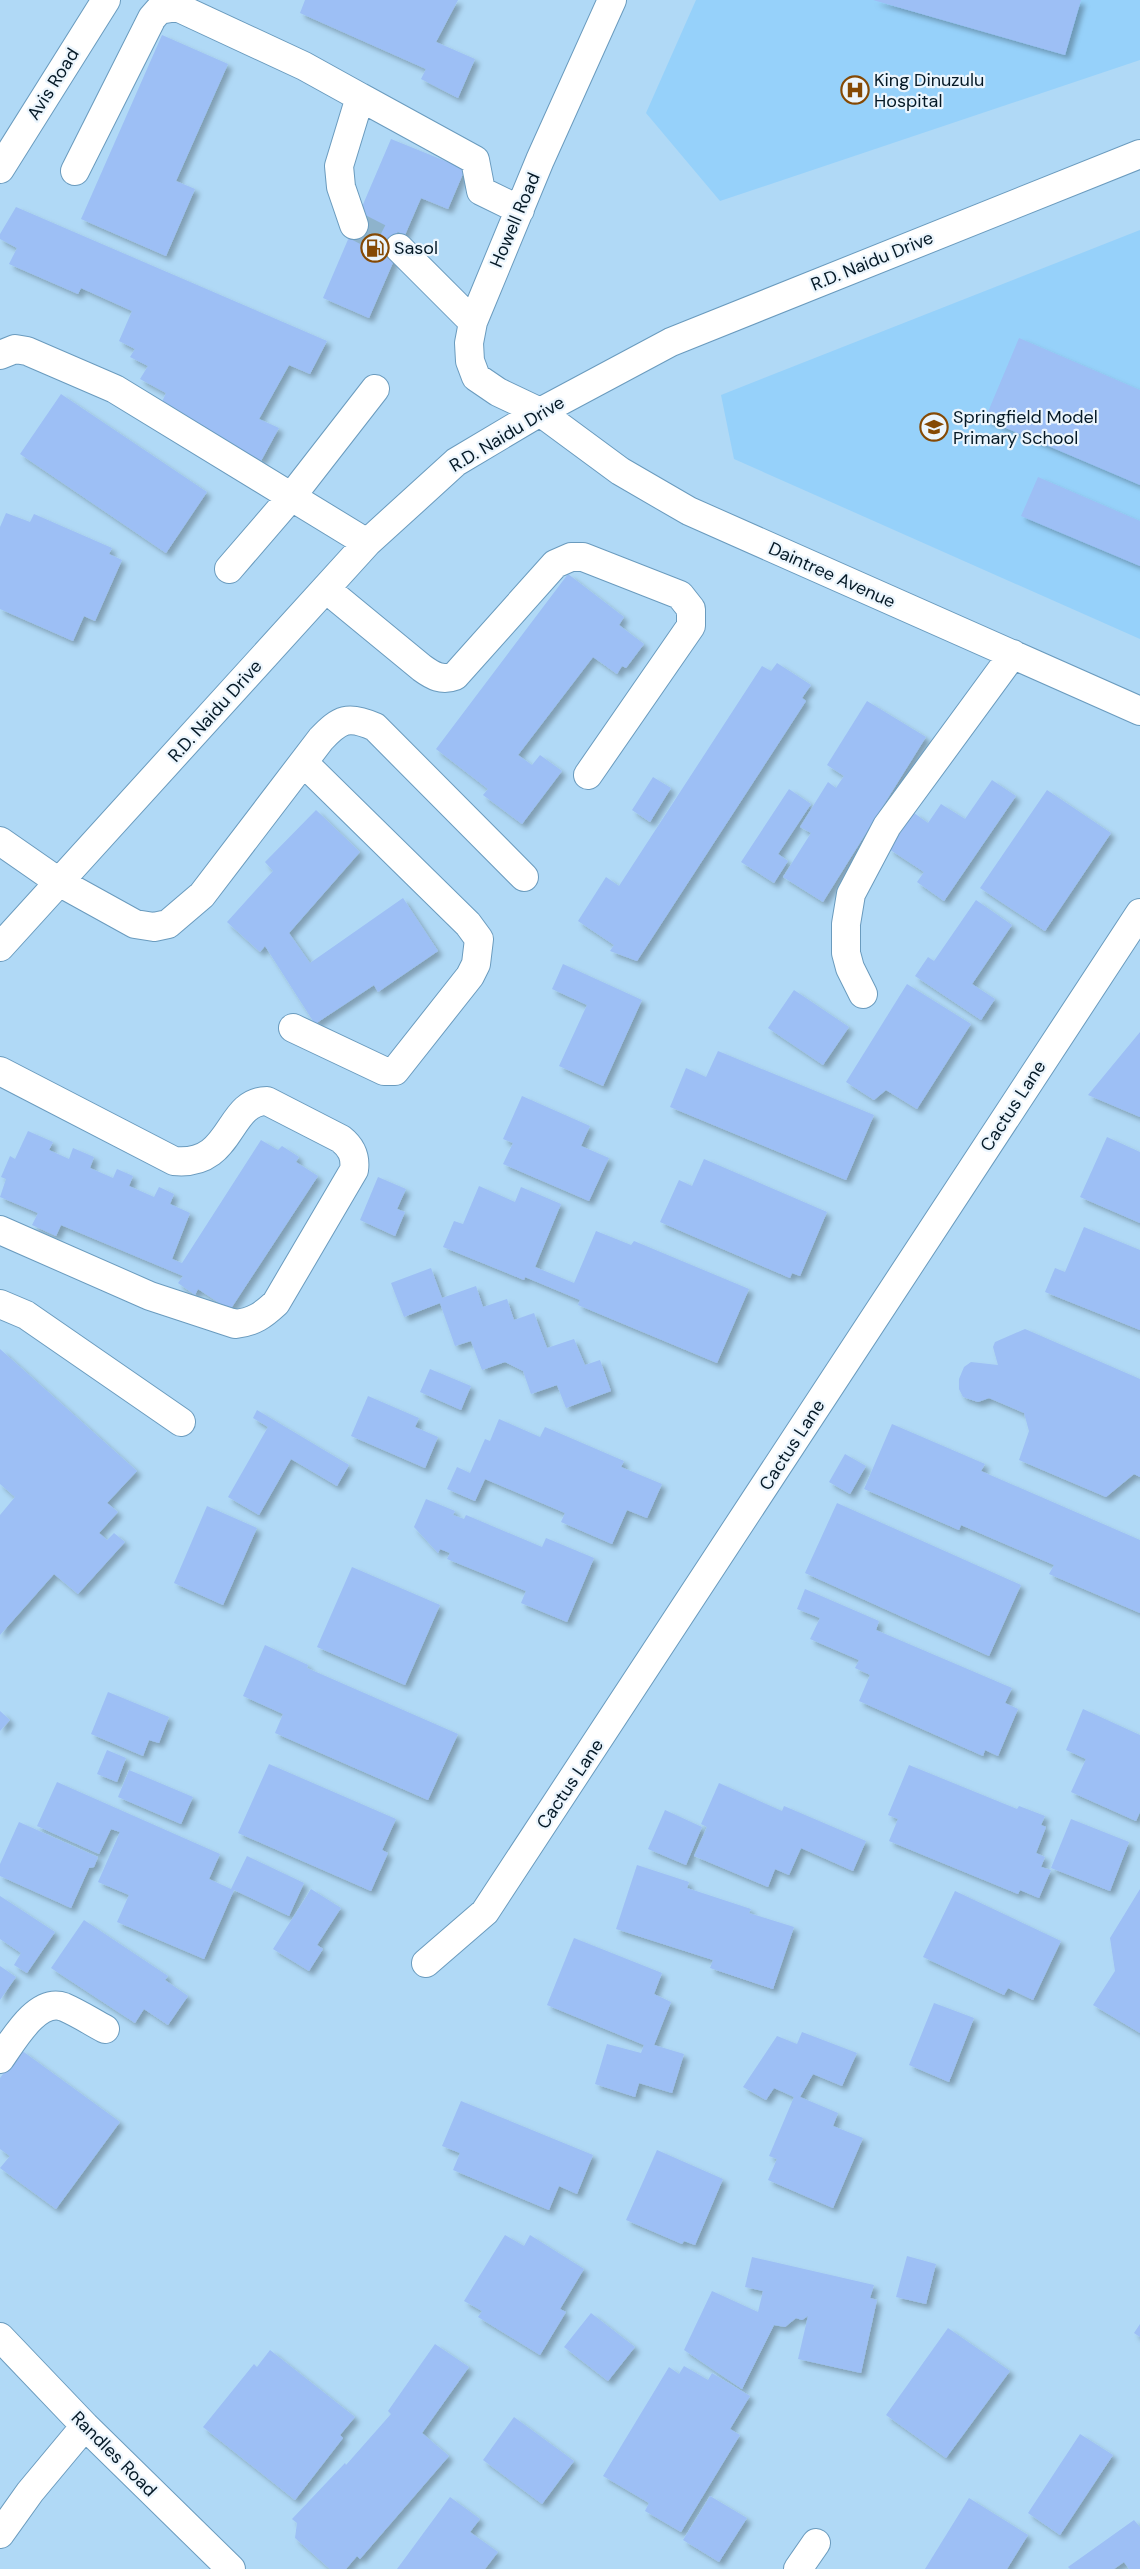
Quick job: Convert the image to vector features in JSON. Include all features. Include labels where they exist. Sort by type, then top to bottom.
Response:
[{"type":"street","name":"Avis Road","points":[[0,169],[106,0]]},
{"type":"street","name":"Howell Road","points":[[540,412],[498,392],[476,378],[470,361],[469,343],[474,322],[520,210],[612,0]]},
{"type":"street","points":[[75,171],[152,18],[159,10],[177,7],[304,66],[475,160],[481,191],[520,210]]},
{"type":"street","points":[[354,224],[341,187],[340,166],[360,97]]},
{"type":"street","name":"R.D. Naidu Drive","points":[[0,947],[367,543],[456,462],[540,412],[671,342],[1140,154]]},
{"type":"street","points":[[399,248],[474,322]]},
{"type":"street","points":[[0,355],[15,349],[27,351],[115,389],[367,543]]},
{"type":"street","points":[[230,569],[291,497],[375,389]]},
{"type":"street","name":"Daintree Avenue","points":[[540,412],[620,471],[690,511],[1140,710]]},
{"type":"street","points":[[326,589],[422,668],[434,676],[448,679],[455,676],[555,564],[563,559],[583,557],[680,595],[691,609],[691,626],[588,775]]},
{"type":"street","points":[[862,994],[850,968],[846,953],[846,924],[851,894],[887,826],[1013,654]]},
{"type":"street","points":[[0,841],[59,882],[134,924],[154,927],[168,924],[202,895],[304,762],[336,724],[358,719],[375,727],[524,877]]},
{"type":"street","points":[[293,1028],[384,1071],[395,1071],[470,976],[476,964],[479,939],[468,924],[304,762]]},
{"type":"street","name":"Cactus Lane","points":[[426,1963],[485,1912],[1140,913]]},
{"type":"street","points":[[0,1071],[174,1161],[188,1162],[205,1157],[215,1149],[246,1109],[261,1100],[267,1100],[341,1138],[350,1146],[355,1160],[354,1170],[276,1303],[261,1317],[249,1323],[235,1324],[150,1296],[0,1230]]},
{"type":"street","points":[[0,1304],[26,1315],[181,1422]]},
{"type":"street","points":[[0,2059],[30,2019],[42,2009],[62,2006],[105,2029]]},
{"type":"street","name":"Randles Road","points":[[0,2337],[85,2426],[231,2569]]},
{"type":"street","points":[[0,2534],[30,2492],[85,2426]]},
{"type":"street","points":[[798,2569],[816,2543]]},
{"type":"shaded area","name":"King Dinuzulu Hospital","points":[[696,0],[1140,0],[1140,60],[720,201],[646,113]]},
{"type":"shaded area","name":"Springfield Model Primary School","points":[[1140,230],[1140,639],[734,459],[721,395]]},
{"type":"building","points":[[305,0],[458,0],[436,42],[475,59],[458,98],[421,79],[426,69],[300,13]]},
{"type":"building","points":[[873,0],[1081,0],[1065,55]]},
{"type":"building","points":[[162,35],[228,64],[176,181],[195,189],[166,256],[81,219]]},
{"type":"building","points":[[391,139],[465,169],[448,209],[421,198],[369,318],[323,298]]},
{"type":"building","points":[[16,207],[327,341],[310,374],[289,365],[259,419],[279,428],[261,461],[161,404],[166,393],[140,379],[148,366],[130,357],[135,349],[119,341],[132,311],[81,288],[78,294],[9,264],[17,248],[0,239],[0,234]]},
{"type":"building","points":[[1019,338],[1140,390],[1140,485],[985,419]]},
{"type":"building","points":[[61,394],[207,492],[166,553],[20,454]]},
{"type":"building","points":[[1038,477],[1140,521],[1140,566],[1021,516]]},
{"type":"building","points":[[6,513],[30,522],[34,514],[112,548],[109,554],[122,560],[95,621],[84,616],[73,641],[0,609],[0,527]]},
{"type":"building","points":[[568,574],[624,617],[619,625],[644,644],[626,668],[622,666],[617,674],[593,657],[518,755],[532,765],[540,755],[562,771],[522,824],[483,795],[488,789],[436,749]]},
{"type":"building","points":[[777,663],[811,685],[802,698],[806,701],[637,961],[610,951],[614,945],[578,921],[606,877],[619,886],[762,666],[771,671]]},
{"type":"building","points":[[867,701],[926,737],[823,902],[783,877],[811,833],[800,827],[828,782],[836,788],[844,776],[827,765]]},
{"type":"building","points":[[653,777],[671,788],[650,822],[632,810]]},
{"type":"building","points":[[992,780],[1016,796],[944,901],[917,882],[924,872],[889,849],[914,813],[928,823],[941,804],[965,819]]},
{"type":"building","points":[[789,789],[811,804],[778,854],[788,861],[774,883],[741,862]]},
{"type":"building","points":[[1047,790],[1111,833],[1045,931],[980,888]]},
{"type":"building","points":[[316,810],[360,852],[289,933],[310,963],[403,898],[438,951],[378,992],[374,985],[315,1024],[265,946],[260,952],[227,922],[273,871],[265,862]]},
{"type":"building","points":[[976,900],[1012,925],[972,984],[995,999],[981,1020],[915,976],[928,957],[934,961]]},
{"type":"building","points":[[563,964],[642,1000],[603,1086],[559,1066],[587,1005],[552,989]]},
{"type":"building","points":[[907,984],[971,1024],[917,1109],[886,1090],[874,1100],[846,1082]]},
{"type":"building","points":[[794,990],[849,1027],[823,1065],[768,1028]]},
{"type":"building","points":[[1140,1032],[1140,1117],[1088,1095]]},
{"type":"building","points":[[718,1051],[874,1115],[846,1180],[670,1107],[686,1068],[706,1077]]},
{"type":"building","points":[[522,1096],[590,1126],[581,1146],[609,1158],[589,1201],[503,1164],[513,1143],[503,1139]]},
{"type":"building","points":[[28,1131],[53,1142],[49,1150],[69,1159],[73,1148],[94,1157],[90,1168],[113,1178],[117,1169],[133,1176],[129,1186],[154,1197],[159,1187],[174,1194],[170,1204],[190,1213],[172,1259],[182,1263],[261,1140],[278,1150],[282,1146],[299,1157],[296,1162],[318,1176],[230,1310],[198,1289],[195,1295],[178,1283],[183,1276],[61,1225],[56,1236],[32,1225],[38,1213],[0,1197],[6,1179],[1,1177],[10,1156],[15,1159]]},
{"type":"building","points":[[1107,1137],[1140,1152],[1140,1223],[1080,1197]]},
{"type":"building","points":[[704,1159],[827,1212],[800,1276],[792,1273],[790,1278],[660,1222],[679,1180],[692,1186]]},
{"type":"building","points":[[378,1177],[406,1189],[397,1209],[405,1212],[395,1236],[360,1220]]},
{"type":"building","points":[[479,1186],[515,1202],[521,1187],[561,1204],[535,1267],[574,1283],[596,1231],[631,1245],[634,1241],[749,1289],[717,1363],[578,1305],[580,1300],[525,1277],[524,1280],[443,1247],[454,1221],[463,1224]]},
{"type":"building","points":[[1084,1227],[1140,1250],[1140,1330],[1045,1292],[1055,1268],[1065,1272]]},
{"type":"building","points":[[431,1268],[442,1298],[476,1286],[483,1307],[507,1299],[514,1320],[534,1313],[547,1348],[574,1339],[585,1365],[600,1360],[611,1391],[566,1408],[557,1385],[531,1394],[523,1371],[505,1362],[482,1370],[471,1341],[455,1346],[440,1303],[404,1317],[391,1283]]},
{"type":"building","points":[[1025,1329],[1140,1379],[1140,1477],[1134,1474],[1106,1497],[1019,1460],[1029,1431],[1024,1413],[989,1398],[978,1402],[963,1397],[959,1389],[959,1379],[964,1367],[971,1362],[998,1365],[993,1347],[995,1342]]},
{"type":"building","points":[[0,1349],[137,1471],[107,1503],[118,1512],[99,1533],[107,1540],[114,1533],[125,1542],[78,1594],[54,1574],[0,1635],[0,1515],[15,1497],[0,1484]]},
{"type":"building","points":[[430,1369],[471,1386],[461,1410],[420,1392]]},
{"type":"building","points":[[368,1396],[419,1418],[415,1427],[438,1437],[425,1468],[351,1436]]},
{"type":"building","points":[[257,1410],[349,1465],[337,1486],[291,1459],[259,1515],[228,1497],[268,1427],[253,1418]]},
{"type":"building","points":[[499,1419],[540,1437],[545,1427],[624,1461],[621,1467],[662,1484],[647,1518],[627,1510],[612,1544],[561,1522],[565,1513],[485,1479],[475,1501],[447,1489],[457,1467],[470,1473],[485,1439],[490,1441]]},
{"type":"building","points":[[892,1424],[985,1464],[981,1471],[1140,1540],[1140,1613],[1049,1574],[1054,1565],[961,1525],[959,1530],[864,1489]]},
{"type":"building","points":[[845,1454],[866,1466],[850,1494],[829,1482]]},
{"type":"building","points":[[426,1499],[455,1511],[453,1515],[464,1519],[466,1515],[542,1547],[546,1538],[594,1558],[567,1622],[521,1603],[526,1591],[447,1559],[450,1553],[440,1549],[438,1553],[414,1527]]},
{"type":"building","points":[[837,1503],[1021,1585],[989,1656],[805,1573]]},
{"type":"building","points":[[207,1506],[257,1528],[223,1605],[174,1583]]},
{"type":"building","points":[[352,1567],[440,1605],[405,1685],[317,1647]]},
{"type":"building","points":[[805,1589],[879,1621],[876,1630],[1012,1688],[1005,1703],[1018,1709],[998,1756],[985,1750],[983,1756],[859,1701],[870,1675],[855,1668],[859,1660],[810,1639],[820,1618],[797,1609]]},
{"type":"building","points":[[265,1645],[308,1665],[307,1668],[458,1734],[428,1800],[275,1733],[283,1714],[243,1696]]},
{"type":"building","points":[[108,1692],[169,1717],[159,1743],[149,1740],[143,1756],[91,1734]]},
{"type":"building","points":[[1083,1709],[1140,1735],[1140,1812],[1136,1821],[1071,1792],[1086,1759],[1066,1750]]},
{"type":"building","points":[[0,1711],[10,1720],[0,1731]]},
{"type":"building","points":[[107,1750],[126,1758],[117,1782],[97,1774]]},
{"type":"building","points":[[269,1764],[396,1819],[382,1850],[388,1853],[371,1891],[238,1833]]},
{"type":"building","points":[[909,1765],[1017,1809],[1019,1806],[1045,1816],[1041,1825],[1046,1827],[1036,1853],[1045,1857],[1041,1867],[1051,1870],[1039,1898],[1020,1890],[1018,1894],[889,1841],[898,1819],[888,1815]]},
{"type":"building","points":[[129,1770],[193,1797],[181,1824],[118,1797]]},
{"type":"building","points":[[57,1782],[220,1854],[209,1879],[231,1889],[247,1856],[304,1883],[289,1916],[234,1890],[204,1959],[117,1922],[129,1895],[98,1882],[120,1832],[111,1829],[99,1854],[37,1826]]},
{"type":"building","points":[[719,1783],[782,1811],[784,1806],[866,1841],[853,1871],[801,1848],[789,1875],[775,1869],[768,1887],[694,1856],[707,1827],[701,1824]]},
{"type":"building","points":[[665,1810],[702,1827],[686,1865],[648,1849]]},
{"type":"building","points":[[1071,1819],[1129,1842],[1110,1891],[1051,1868]]},
{"type":"building","points":[[19,1822],[98,1857],[94,1867],[89,1868],[71,1908],[0,1876],[0,1864]]},
{"type":"building","points":[[637,1865],[689,1882],[687,1888],[751,1909],[749,1913],[794,1927],[773,1989],[710,1968],[713,1960],[616,1929]]},
{"type":"building","points":[[311,1889],[341,1908],[317,1945],[323,1949],[309,1971],[273,1949]]},
{"type":"building","points":[[1140,1889],[1140,2033],[1093,2005],[1115,1971],[1110,1938]]},
{"type":"building","points":[[955,1891],[1061,1941],[1033,2000],[1008,1988],[1004,1995],[923,1957]]},
{"type":"building","points":[[0,1896],[55,1932],[27,1973],[14,1965],[21,1953],[0,1939]]},
{"type":"building","points":[[84,1920],[168,1976],[165,1980],[188,1996],[168,2025],[144,2009],[135,2023],[51,1968]]},
{"type":"building","points":[[574,1938],[662,1973],[654,1994],[671,2002],[654,2045],[684,2054],[672,2093],[639,2083],[635,2097],[595,2084],[607,2044],[641,2053],[644,2045],[547,2005]]},
{"type":"building","points":[[0,1966],[16,1977],[0,2000]]},
{"type":"building","points":[[934,2003],[974,2018],[949,2082],[909,2065]]},
{"type":"building","points":[[802,2032],[857,2053],[842,2086],[813,2074],[800,2097],[838,2113],[833,2126],[863,2138],[833,2208],[768,2180],[777,2159],[769,2156],[794,2097],[774,2088],[766,2100],[743,2087],[777,2036],[797,2044]]},
{"type":"building","points":[[21,2050],[120,2122],[56,2209],[0,2168],[10,2156],[0,2149],[0,2078]]},
{"type":"building","points":[[461,2101],[593,2155],[577,2194],[559,2186],[549,2210],[453,2170],[460,2153],[442,2146]]},
{"type":"building","points":[[657,2150],[723,2179],[695,2245],[684,2241],[682,2244],[626,2220]]},
{"type":"building","points":[[505,2235],[524,2246],[530,2235],[584,2269],[560,2309],[566,2312],[540,2355],[478,2317],[482,2311],[464,2301]]},
{"type":"building","points":[[907,2256],[936,2264],[926,2304],[896,2297]]},
{"type":"building","points":[[752,2257],[874,2285],[870,2298],[877,2300],[861,2373],[798,2359],[808,2316],[802,2320],[796,2318],[785,2327],[774,2325],[742,2389],[684,2350],[712,2291],[758,2312],[763,2291],[745,2287]]},
{"type":"building","points":[[591,2313],[635,2347],[608,2381],[564,2347]]},
{"type":"building","points":[[1140,2324],[1140,2337],[1134,2333]]},
{"type":"building","points":[[948,2328],[1010,2371],[946,2458],[886,2415]]},
{"type":"building","points":[[435,2344],[469,2367],[422,2433],[449,2456],[360,2559],[357,2556],[346,2569],[330,2569],[295,2538],[297,2523],[292,2519],[345,2463],[346,2465],[391,2414],[388,2411]]},
{"type":"building","points":[[270,2350],[355,2417],[340,2435],[343,2438],[295,2500],[203,2427],[254,2364],[257,2367]]},
{"type":"building","points":[[684,2366],[708,2380],[712,2373],[750,2396],[730,2429],[740,2435],[681,2532],[645,2511],[649,2503],[603,2476],[669,2367],[679,2374]]},
{"type":"building","points":[[514,2417],[574,2461],[542,2504],[483,2460]]},
{"type":"building","points":[[1080,2434],[1113,2455],[1060,2535],[1028,2513]]},
{"type":"building","points":[[710,2496],[747,2518],[719,2562],[683,2540]]},
{"type":"building","points":[[450,2497],[480,2519],[470,2532],[498,2552],[485,2569],[397,2569]]},
{"type":"building","points":[[969,2498],[1028,2535],[1007,2569],[925,2569]]},
{"type":"building","points":[[1134,2520],[1140,2527],[1140,2569],[1129,2569],[1124,2562],[1114,2569],[1070,2569],[1068,2567]]},
{"type":"tunnel","points":[[354,225],[399,248]]},
{"type":"place","name":"King Dinuzulu Hospital","points":[[855,90]]},
{"type":"place","name":"Sasol","points":[[375,248]]},
{"type":"place","name":"Springfield Model Primary School","points":[[934,427]]}]
